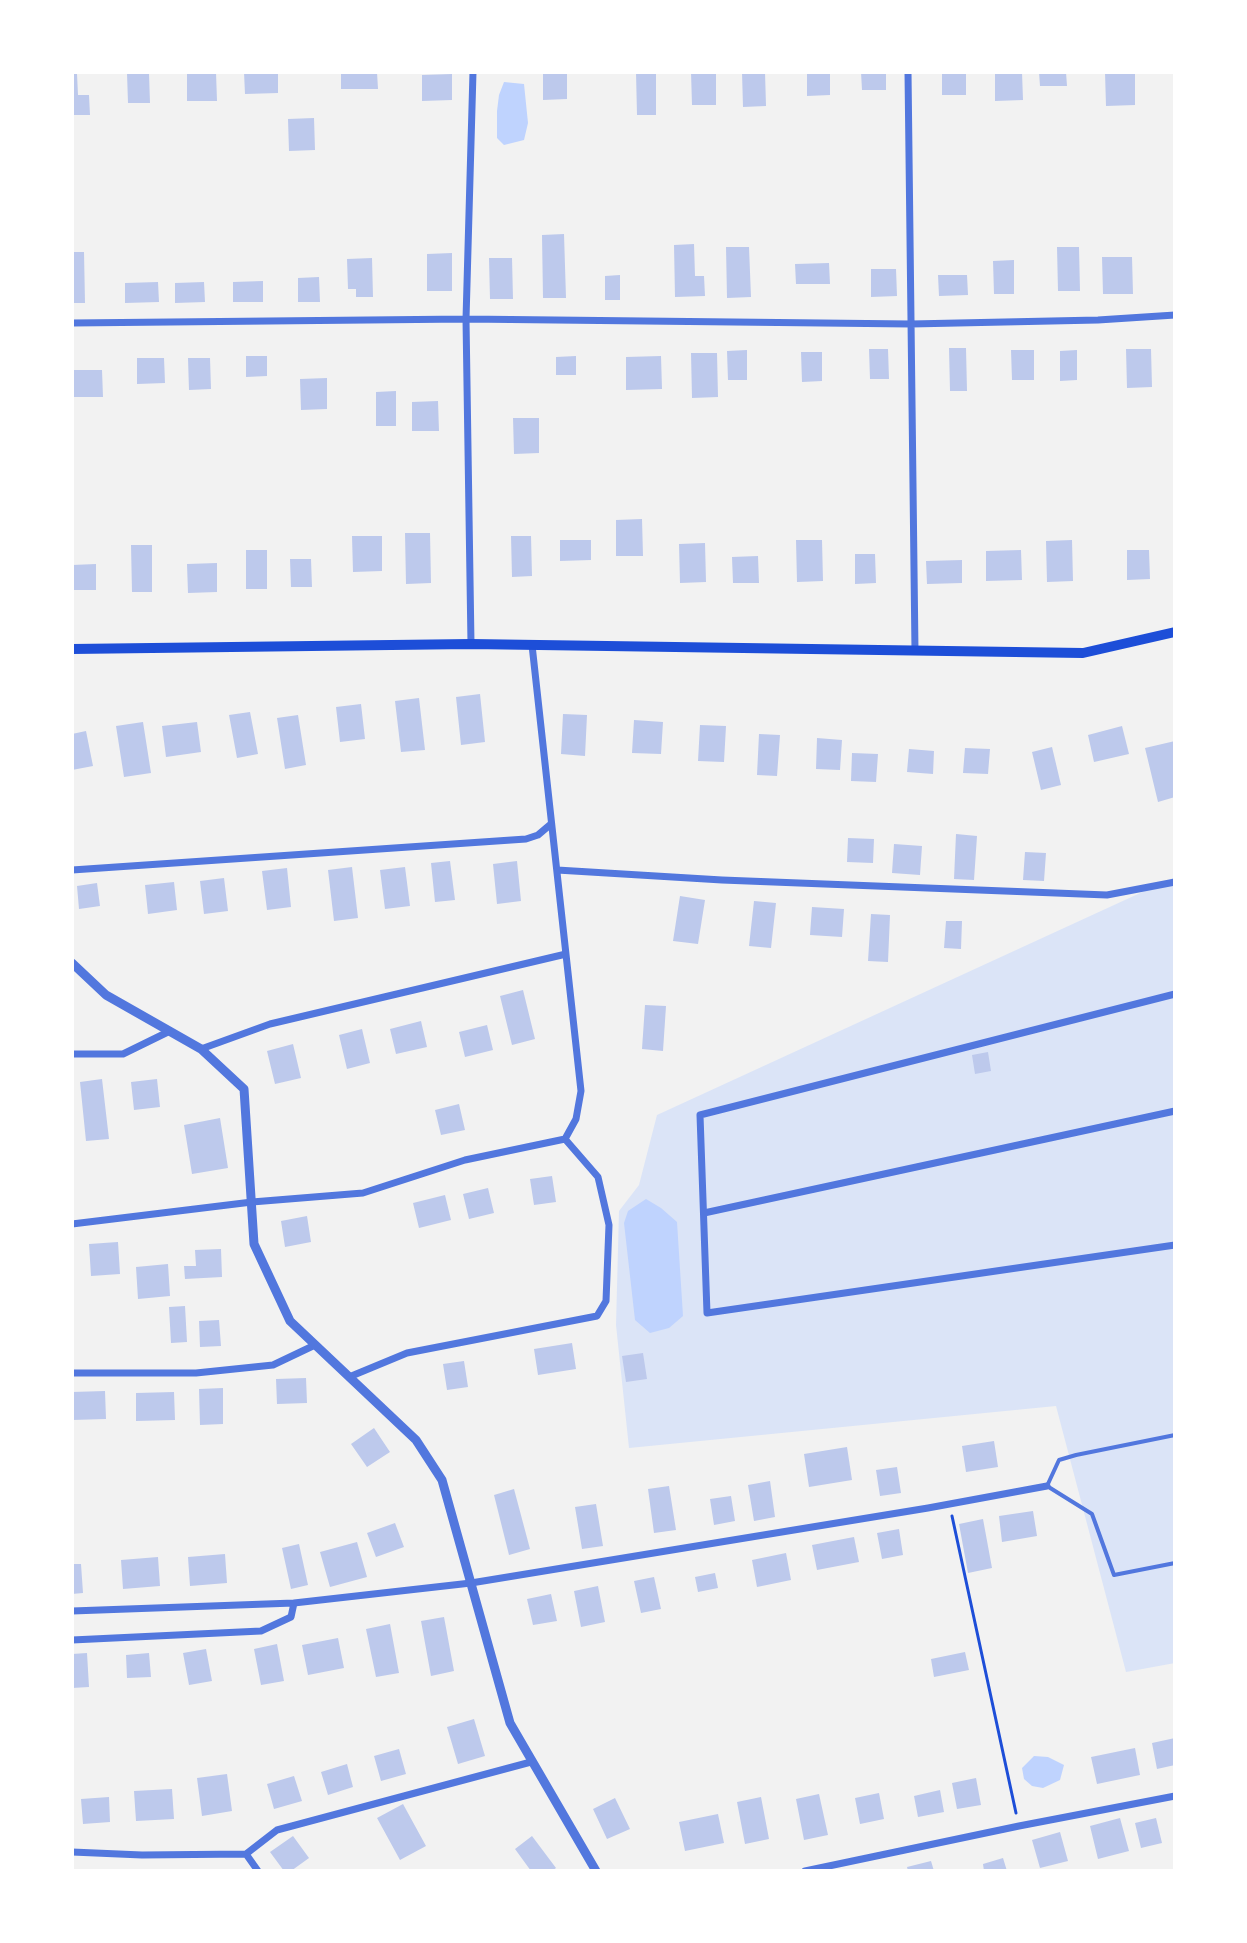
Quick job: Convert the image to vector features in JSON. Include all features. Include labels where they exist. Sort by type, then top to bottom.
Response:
[{"type":"main road","points":[[72,649],[471,644],[1083,653],[1175,632]]},
{"type":"street","points":[[471,644],[466,319],[473,72]]},
{"type":"street","points":[[908,72],[915,651]]},
{"type":"street","points":[[72,323],[466,319],[911,324],[1175,315]]},
{"type":"street","points":[[72,1224],[252,1202],[363,1193],[465,1160],[565,1139],[576,1119],[581,1091],[532,645]]},
{"type":"street","points":[[72,870],[526,839],[538,835],[551,824]]},
{"type":"street","points":[[557,870],[722,880],[1107,895],[1175,882]]},
{"type":"street","points":[[201,1049],[270,1024],[566,954]]},
{"type":"street","points":[[72,963],[106,995],[201,1049],[244,1089],[254,1244],[290,1321],[416,1440],[442,1480],[510,1723],[596,1871]]},
{"type":"street","points":[[1175,994],[700,1115],[707,1313],[1175,1245]]},
{"type":"street","points":[[72,1054],[123,1054],[170,1031]]},
{"type":"street","points":[[704,1213],[1175,1111]]},
{"type":"street","points":[[349,1377],[407,1353],[597,1316],[606,1301],[609,1225],[598,1177],[565,1139]]},
{"type":"street","points":[[72,1373],[196,1373],[273,1365],[315,1345]]},
{"type":"street","points":[[72,1611],[294,1603],[471,1583],[1047,1486]]},
{"type":"street","points":[[72,1640],[261,1631],[291,1617],[294,1603]]},
{"type":"street","points":[[72,1852],[246,1854],[277,1830],[531,1762]]},
{"type":"street","points":[[805,1871],[1175,1796]]},
{"type":"street","points":[[246,1854],[258,1871]]},
{"type":"lane","points":[[1175,1435],[1059,1460],[1047,1486],[1092,1514],[1114,1575],[1175,1563]]},
{"type":"path","points":[[950,1504],[1019,1826]]},
{"type":"shaded area","points":[[1175,877],[1175,1663],[1126,1672],[1056,1406],[629,1448],[616,1325],[619,1211],[639,1185],[657,1115]]},
{"type":"water","points":[[504,82],[524,84],[528,123],[524,140],[504,145],[497,138],[497,111]]},
{"type":"water","points":[[646,1199],[677,1222],[683,1316],[669,1328],[650,1333],[635,1320],[624,1223],[628,1211]]},
{"type":"water","points":[[1034,1756],[1048,1757],[1064,1765],[1060,1780],[1043,1788],[1032,1786],[1024,1779],[1022,1768]]},
{"type":"building","points":[[216,72],[217,101],[187,101],[187,73]]},
{"type":"building","points":[[244,72],[278,72],[278,93],[245,94]]},
{"type":"building","points":[[341,72],[377,72],[378,89],[341,89]]},
{"type":"building","points":[[636,72],[656,72],[656,115],[637,115]]},
{"type":"building","points":[[691,72],[716,72],[716,105],[692,105]]},
{"type":"building","points":[[742,72],[765,72],[766,106],[743,107]]},
{"type":"building","points":[[807,72],[830,72],[830,95],[807,96]]},
{"type":"building","points":[[861,72],[886,72],[886,90],[862,90]]},
{"type":"building","points":[[942,72],[966,72],[966,95],[942,95]]},
{"type":"building","points":[[995,72],[1022,72],[1023,100],[995,101]]},
{"type":"building","points":[[1039,72],[1066,72],[1067,86],[1040,86]]},
{"type":"building","points":[[1105,72],[1135,72],[1135,105],[1106,106]]},
{"type":"building","points":[[127,73],[149,73],[150,103],[128,103]]},
{"type":"building","points":[[543,73],[567,73],[567,99],[543,100]]},
{"type":"building","points":[[72,74],[77,74],[78,95],[89,95],[90,115],[72,115]]},
{"type":"building","points":[[452,74],[452,100],[422,101],[422,75]]},
{"type":"building","points":[[314,118],[315,150],[289,151],[288,119]]},
{"type":"building","points":[[564,234],[566,298],[543,298],[542,235]]},
{"type":"building","points":[[694,244],[695,276],[704,276],[705,296],[675,297],[674,245]]},
{"type":"building","points":[[726,247],[749,247],[751,297],[727,298]]},
{"type":"building","points":[[1057,247],[1079,247],[1080,291],[1058,291]]},
{"type":"building","points":[[72,252],[84,252],[85,303],[72,303]]},
{"type":"building","points":[[452,253],[452,291],[427,291],[427,254]]},
{"type":"building","points":[[1102,257],[1132,257],[1133,294],[1103,294]]},
{"type":"building","points":[[372,258],[373,297],[356,297],[356,289],[348,289],[347,259]]},
{"type":"building","points":[[489,258],[512,258],[513,299],[490,299]]},
{"type":"building","points":[[1014,260],[1014,294],[994,294],[993,261]]},
{"type":"building","points":[[829,263],[830,284],[796,284],[795,264]]},
{"type":"building","points":[[871,269],[896,269],[897,296],[871,297]]},
{"type":"building","points":[[620,275],[620,300],[605,300],[605,276]]},
{"type":"building","points":[[938,275],[967,275],[968,295],[939,296]]},
{"type":"building","points":[[319,277],[320,302],[298,302],[298,278]]},
{"type":"building","points":[[263,281],[263,302],[233,302],[233,282]]},
{"type":"building","points":[[158,282],[159,302],[125,303],[125,283]]},
{"type":"building","points":[[204,282],[205,302],[175,303],[175,283]]},
{"type":"building","points":[[949,348],[966,348],[967,391],[950,391]]},
{"type":"building","points":[[869,349],[888,349],[889,379],[870,379]]},
{"type":"building","points":[[1126,349],[1151,349],[1152,387],[1127,388]]},
{"type":"building","points":[[747,350],[747,380],[728,380],[727,351]]},
{"type":"building","points":[[1011,350],[1034,350],[1034,380],[1012,380]]},
{"type":"building","points":[[1077,350],[1077,380],[1060,381],[1060,351]]},
{"type":"building","points":[[801,352],[822,352],[822,381],[802,382]]},
{"type":"building","points":[[691,353],[717,353],[718,397],[692,398]]},
{"type":"building","points":[[246,356],[267,356],[267,376],[246,377]]},
{"type":"building","points":[[576,356],[576,375],[556,375],[556,357]]},
{"type":"building","points":[[661,356],[662,389],[626,390],[626,357]]},
{"type":"building","points":[[137,358],[164,358],[165,383],[137,384]]},
{"type":"building","points":[[188,358],[210,358],[211,389],[189,390]]},
{"type":"building","points":[[72,370],[102,370],[103,397],[73,397]]},
{"type":"building","points":[[327,378],[327,409],[301,410],[300,379]]},
{"type":"building","points":[[396,391],[396,426],[376,426],[376,392]]},
{"type":"building","points":[[438,401],[439,431],[412,431],[412,402]]},
{"type":"building","points":[[513,418],[539,418],[539,453],[514,454]]},
{"type":"building","points":[[642,519],[643,556],[616,556],[616,520]]},
{"type":"building","points":[[405,533],[430,533],[431,583],[406,584]]},
{"type":"building","points":[[352,536],[382,536],[382,571],[353,572]]},
{"type":"building","points":[[511,536],[531,536],[532,576],[512,577]]},
{"type":"building","points":[[560,540],[591,540],[591,560],[560,561]]},
{"type":"building","points":[[796,540],[822,540],[823,581],[797,582]]},
{"type":"building","points":[[1072,540],[1073,581],[1047,582],[1046,541]]},
{"type":"building","points":[[705,543],[706,582],[680,583],[679,544]]},
{"type":"building","points":[[131,545],[152,545],[152,592],[132,592]]},
{"type":"building","points":[[246,550],[267,550],[267,589],[246,589]]},
{"type":"building","points":[[1021,550],[1022,580],[986,581],[986,551]]},
{"type":"building","points":[[1127,550],[1149,550],[1150,579],[1127,580]]},
{"type":"building","points":[[855,554],[875,554],[876,583],[855,584]]},
{"type":"building","points":[[758,556],[759,583],[733,583],[732,557]]},
{"type":"building","points":[[290,559],[311,559],[312,587],[291,587]]},
{"type":"building","points":[[962,560],[962,583],[927,584],[926,561]]},
{"type":"building","points":[[217,563],[217,592],[188,593],[187,564]]},
{"type":"building","points":[[96,564],[96,590],[72,590],[72,565]]},
{"type":"building","points":[[480,694],[485,742],[461,745],[456,697]]},
{"type":"building","points":[[419,698],[425,750],[401,752],[395,701]]},
{"type":"building","points":[[361,704],[365,739],[340,742],[336,707]]},
{"type":"building","points":[[250,712],[258,754],[237,758],[229,715]]},
{"type":"building","points":[[563,714],[587,715],[585,756],[561,754]]},
{"type":"building","points":[[298,715],[306,765],[285,769],[277,718]]},
{"type":"building","points":[[634,720],[663,722],[661,754],[632,753]]},
{"type":"building","points":[[143,722],[151,773],[124,777],[116,726]]},
{"type":"building","points":[[197,722],[201,752],[166,757],[162,726]]},
{"type":"building","points":[[700,725],[726,726],[724,762],[698,761]]},
{"type":"building","points":[[1122,726],[1129,754],[1094,762],[1088,735]]},
{"type":"building","points":[[86,731],[93,766],[72,770],[72,734]]},
{"type":"building","points":[[759,734],[780,735],[777,776],[757,775]]},
{"type":"building","points":[[817,738],[842,740],[840,770],[816,769]]},
{"type":"building","points":[[1175,741],[1175,797],[1158,802],[1145,748]]},
{"type":"building","points":[[1052,747],[1061,785],[1041,790],[1032,752]]},
{"type":"building","points":[[965,748],[990,749],[988,774],[963,773]]},
{"type":"building","points":[[909,749],[934,751],[933,774],[907,772]]},
{"type":"building","points":[[852,753],[878,754],[876,782],[851,781]]},
{"type":"building","points":[[956,834],[977,836],[974,880],[954,879]]},
{"type":"building","points":[[848,838],[874,839],[873,863],[847,862]]},
{"type":"building","points":[[894,844],[922,846],[920,875],[892,873]]},
{"type":"building","points":[[1025,852],[1046,853],[1044,881],[1023,880]]},
{"type":"building","points":[[450,861],[455,900],[435,902],[431,863]]},
{"type":"building","points":[[517,861],[521,901],[497,904],[493,864]]},
{"type":"building","points":[[352,867],[358,918],[334,921],[328,870]]},
{"type":"building","points":[[405,867],[410,906],[385,909],[380,870]]},
{"type":"building","points":[[287,868],[291,907],[267,910],[262,871]]},
{"type":"building","points":[[224,878],[228,911],[204,914],[200,881]]},
{"type":"building","points":[[174,882],[177,910],[148,914],[145,885]]},
{"type":"building","points":[[97,883],[100,906],[79,909],[77,886]]},
{"type":"building","points":[[680,896],[705,900],[698,944],[673,941]]},
{"type":"building","points":[[754,901],[776,903],[771,948],[749,946]]},
{"type":"building","points":[[812,907],[844,909],[842,937],[810,935]]},
{"type":"building","points":[[871,914],[890,915],[888,962],[868,961]]},
{"type":"building","points":[[946,921],[962,921],[961,949],[944,948]]},
{"type":"building","points":[[523,990],[535,1039],[512,1045],[500,996]]},
{"type":"building","points":[[645,1005],[666,1006],[663,1051],[642,1049]]},
{"type":"building","points":[[421,1021],[427,1047],[396,1054],[390,1029]]},
{"type":"building","points":[[487,1025],[493,1050],[465,1057],[459,1032]]},
{"type":"building","points":[[362,1029],[370,1063],[347,1069],[339,1035]]},
{"type":"building","points":[[293,1044],[301,1078],[275,1084],[267,1051]]},
{"type":"building","points":[[988,1052],[991,1071],[975,1074],[972,1055]]},
{"type":"building","points":[[102,1079],[109,1139],[86,1141],[80,1082]]},
{"type":"building","points":[[157,1079],[160,1107],[134,1110],[131,1082]]},
{"type":"building","points":[[459,1104],[465,1130],[441,1135],[435,1110]]},
{"type":"building","points":[[220,1118],[228,1168],[192,1174],[184,1125]]},
{"type":"building","points":[[552,1176],[556,1202],[534,1205],[530,1179]]},
{"type":"building","points":[[488,1188],[494,1213],[469,1219],[463,1194]]},
{"type":"building","points":[[445,1195],[451,1220],[419,1228],[413,1203]]},
{"type":"building","points":[[307,1216],[311,1242],[285,1247],[281,1221]]},
{"type":"building","points":[[118,1242],[120,1274],[91,1276],[89,1244]]},
{"type":"building","points":[[221,1249],[222,1277],[185,1279],[184,1266],[196,1266],[195,1250]]},
{"type":"building","points":[[168,1264],[170,1296],[138,1299],[136,1267]]},
{"type":"building","points":[[185,1306],[187,1342],[171,1343],[169,1307]]},
{"type":"building","points":[[219,1320],[221,1346],[200,1347],[199,1321]]},
{"type":"building","points":[[572,1343],[576,1369],[538,1375],[534,1349]]},
{"type":"building","points":[[643,1353],[647,1379],[626,1382],[622,1356]]},
{"type":"building","points":[[464,1361],[468,1387],[447,1390],[443,1364]]},
{"type":"building","points":[[306,1378],[307,1403],[277,1404],[276,1379]]},
{"type":"building","points":[[223,1388],[223,1424],[200,1425],[199,1389]]},
{"type":"building","points":[[105,1391],[106,1419],[72,1420],[72,1392]]},
{"type":"building","points":[[174,1392],[175,1420],[136,1421],[136,1393]]},
{"type":"building","points":[[374,1428],[390,1452],[367,1467],[351,1444]]},
{"type":"building","points":[[994,1441],[998,1467],[966,1472],[962,1446]]},
{"type":"building","points":[[847,1447],[852,1480],[809,1487],[804,1454]]},
{"type":"building","points":[[897,1467],[901,1493],[880,1496],[876,1470]]},
{"type":"building","points":[[770,1481],[775,1517],[754,1521],[748,1485]]},
{"type":"building","points":[[669,1486],[676,1530],[654,1533],[648,1489]]},
{"type":"building","points":[[514,1489],[530,1549],[509,1555],[494,1495]]},
{"type":"building","points":[[731,1496],[735,1521],[714,1525],[710,1499]]},
{"type":"building","points":[[596,1504],[603,1546],[582,1549],[575,1507]]},
{"type":"building","points":[[1033,1511],[1037,1536],[1002,1542],[999,1516]]},
{"type":"building","points":[[983,1519],[992,1568],[968,1573],[959,1524]]},
{"type":"building","points":[[395,1523],[404,1547],[376,1557],[367,1533]]},
{"type":"building","points":[[899,1529],[903,1555],[882,1559],[877,1533]]},
{"type":"building","points":[[854,1537],[859,1562],[817,1570],[812,1545]]},
{"type":"building","points":[[357,1542],[367,1577],[330,1587],[320,1552]]},
{"type":"building","points":[[299,1544],[308,1585],[291,1589],[282,1548]]},
{"type":"building","points":[[786,1553],[791,1580],[757,1587],[752,1560]]},
{"type":"building","points":[[225,1554],[227,1583],[190,1586],[188,1557]]},
{"type":"building","points":[[158,1557],[160,1586],[123,1589],[121,1560]]},
{"type":"building","points":[[72,1564],[81,1564],[83,1593],[72,1594]]},
{"type":"building","points":[[715,1573],[718,1588],[698,1592],[695,1577]]},
{"type":"building","points":[[654,1577],[661,1609],[641,1613],[634,1581]]},
{"type":"building","points":[[598,1586],[605,1622],[581,1627],[574,1591]]},
{"type":"building","points":[[551,1594],[557,1621],[533,1625],[527,1599]]},
{"type":"building","points":[[444,1617],[454,1671],[431,1676],[421,1621]]},
{"type":"building","points":[[390,1624],[399,1673],[376,1677],[366,1629]]},
{"type":"building","points":[[338,1638],[344,1668],[308,1675],[302,1645]]},
{"type":"building","points":[[277,1644],[284,1681],[261,1685],[254,1649]]},
{"type":"building","points":[[206,1649],[212,1681],[189,1685],[183,1653]]},
{"type":"building","points":[[965,1652],[969,1670],[934,1677],[931,1659]]},
{"type":"building","points":[[87,1653],[89,1687],[72,1688],[72,1654]]},
{"type":"building","points":[[149,1653],[151,1677],[127,1678],[126,1655]]},
{"type":"building","points":[[474,1719],[485,1756],[458,1764],[447,1727]]},
{"type":"building","points":[[1175,1738],[1175,1765],[1157,1769],[1152,1743]]},
{"type":"building","points":[[1135,1748],[1140,1775],[1097,1784],[1091,1757]]},
{"type":"building","points":[[399,1749],[406,1774],[381,1781],[374,1756]]},
{"type":"building","points":[[347,1764],[353,1787],[328,1795],[321,1772]]},
{"type":"building","points":[[227,1774],[232,1811],[202,1816],[197,1778]]},
{"type":"building","points":[[294,1776],[302,1801],[274,1809],[267,1784]]},
{"type":"building","points":[[976,1778],[981,1805],[957,1809],[952,1783]]},
{"type":"building","points":[[172,1789],[174,1819],[136,1821],[134,1791]]},
{"type":"building","points":[[940,1790],[944,1812],[918,1817],[914,1796]]},
{"type":"building","points":[[879,1793],[884,1819],[860,1824],[855,1798]]},
{"type":"building","points":[[819,1794],[828,1835],[804,1840],[796,1799]]},
{"type":"building","points":[[109,1797],[110,1822],[83,1824],[81,1799]]},
{"type":"building","points":[[761,1797],[769,1839],[745,1844],[737,1802]]},
{"type":"building","points":[[615,1798],[630,1829],[607,1839],[593,1809]]},
{"type":"building","points":[[403,1804],[426,1846],[400,1860],[377,1818]]},
{"type":"building","points":[[718,1814],[724,1843],[685,1851],[679,1822]]},
{"type":"building","points":[[1120,1818],[1129,1851],[1098,1859],[1090,1826]]},
{"type":"building","points":[[1156,1818],[1162,1843],[1141,1848],[1135,1823]]},
{"type":"building","points":[[1060,1832],[1068,1861],[1040,1868],[1032,1840]]},
{"type":"building","points":[[293,1836],[309,1858],[291,1871],[284,1871],[270,1852]]},
{"type":"building","points":[[532,1836],[556,1868],[552,1871],[531,1871],[515,1849]]},
{"type":"building","points":[[1003,1858],[1007,1871],[984,1871],[983,1864]]},
{"type":"building","points":[[931,1861],[934,1871],[908,1871],[907,1867]]}]
